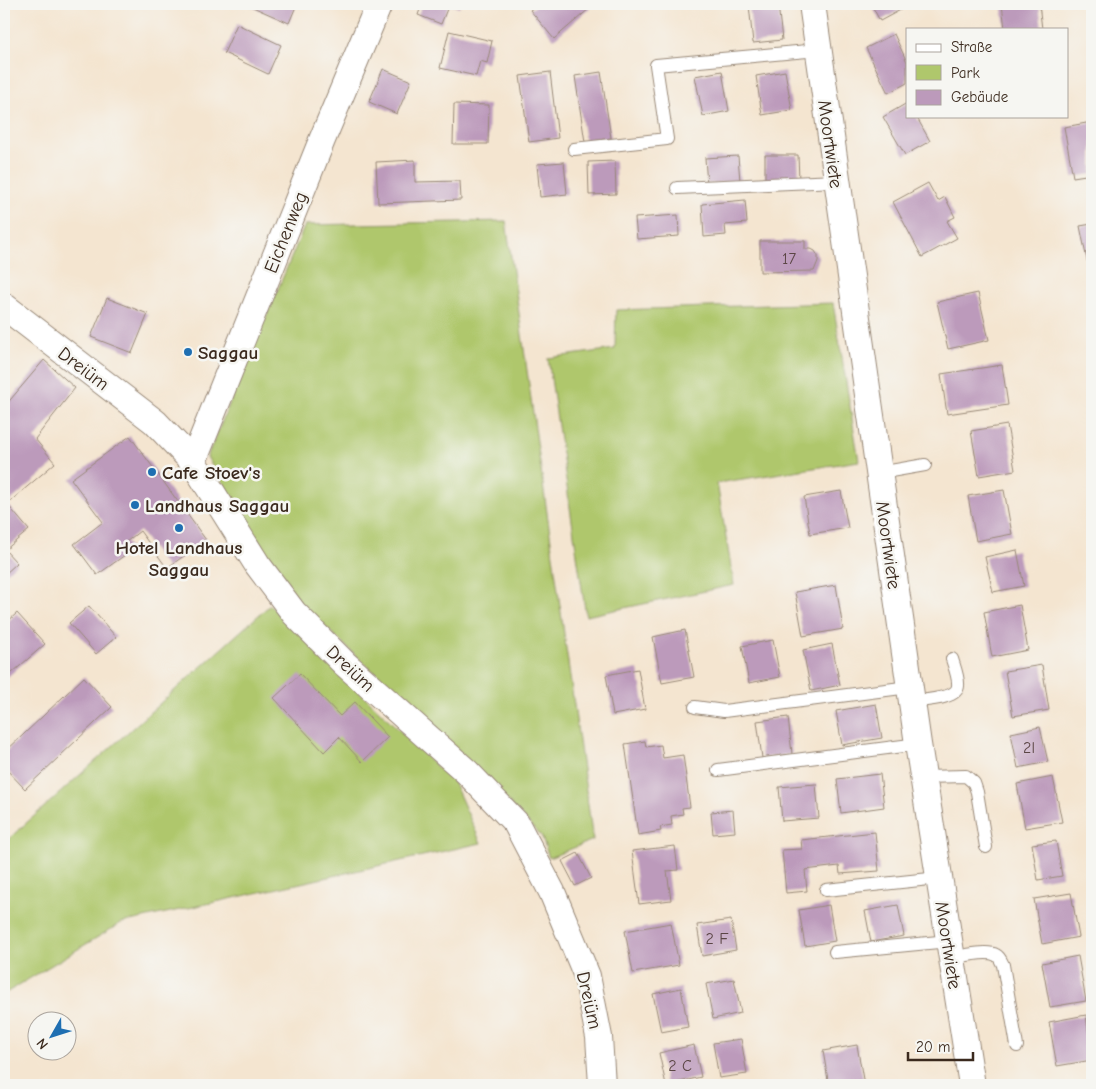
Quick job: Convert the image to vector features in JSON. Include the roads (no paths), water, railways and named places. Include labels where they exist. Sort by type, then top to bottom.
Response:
[{"type":"street","name":"Eichenweg","points":[[193,462],[379,4]]},
{"type":"street","name":"Moortwiete","points":[[812,4],[918,744],[972,1085]]},
{"type":"street","name":"Dreiüm","points":[[4,306],[155,422],[193,462],[257,564],[294,613],[345,664],[467,772],[516,823],[552,892],[587,976],[599,1037],[602,1085]]},
{"type":"lane","points":[[574,149],[667,139],[656,64],[818,50]]},
{"type":"lane","points":[[677,188],[837,181]]},
{"type":"lane","points":[[879,473],[925,465]]},
{"type":"lane","points":[[695,707],[724,711],[911,694],[949,696],[956,692],[959,685],[952,658]]},
{"type":"lane","points":[[718,770],[918,744]]},
{"type":"lane","points":[[923,777],[966,776],[974,783],[978,792],[986,846]]},
{"type":"lane","points":[[826,890],[939,878]]},
{"type":"lane","points":[[835,952],[950,949],[995,954],[1000,958],[1002,965],[1017,1046]]},
{"type":"place","name":"Saggau","points":[[188,352]]},
{"type":"place","name":"Cafe Stoev's","points":[[152,472]]},
{"type":"place","name":"Landhaus Saggau","points":[[135,505]]},
{"type":"place","name":"Hotel Landhaus Saggau","points":[[179,528]]}]
